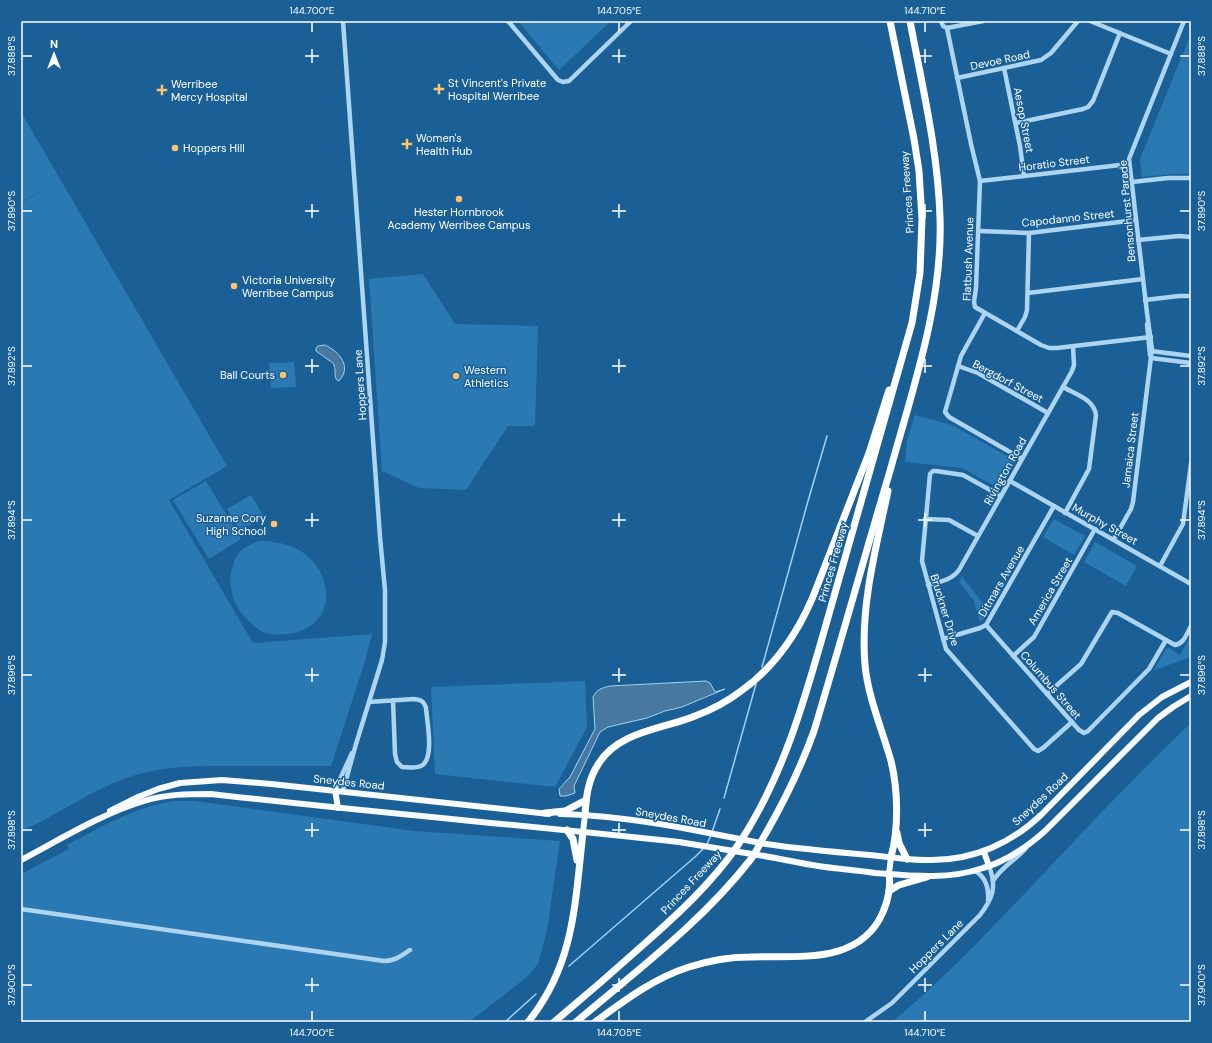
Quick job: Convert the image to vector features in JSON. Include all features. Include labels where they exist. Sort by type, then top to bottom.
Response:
[{"type":"highway","name":"Princes Freeway","points":[[554,1022],[663,928],[711,880],[738,845],[771,786],[787,752],[804,700],[912,323],[919,280],[922,219],[919,171],[890,21]]},
{"type":"highway","points":[[576,1022],[669,943],[732,882],[752,857],[775,819],[804,760],[814,731],[928,332],[938,273],[940,217],[936,169],[910,21]]},
{"type":"highway","points":[[585,815],[588,787],[593,772],[599,762],[617,744],[628,738],[696,716],[741,692],[783,651],[795,634],[810,605],[869,453],[885,400],[900,364]]},
{"type":"highway","points":[[891,857],[896,825],[896,791],[894,776],[871,694],[865,666],[863,638],[865,611],[873,564],[898,440]]},
{"type":"highway","points":[[545,813],[565,811],[586,800]]},
{"type":"highway","points":[[896,825],[899,844],[907,858]]},
{"type":"highway","points":[[567,830],[573,839],[576,851],[578,876]]},
{"type":"highway","points":[[528,1022],[548,994],[566,950],[573,919],[583,832]]},
{"type":"highway","points":[[595,1022],[648,985],[688,968],[708,962],[747,957],[825,955],[842,951],[857,944],[870,934],[879,922],[886,906],[889,891],[889,874]]},
{"type":"highway","points":[[889,891],[899,885],[927,877]]},
{"type":"main road","name":"Sneydes Road","points":[[21,860],[138,797],[158,789],[180,783],[201,780],[222,780],[335,790],[545,813],[585,815],[660,824],[790,848],[931,860],[963,857],[984,852],[1014,837],[1042,814],[1139,715],[1162,697],[1191,682]]},
{"type":"main road","name":"Sneydes Road","points":[[93,822],[144,801],[178,794],[211,794],[679,842],[818,866],[889,874],[927,877],[956,875],[989,866],[1028,846],[1046,831],[1158,718],[1176,704],[1191,696]]},
{"type":"main road","points":[[335,790],[338,808]]},
{"type":"main road","points":[[338,808],[344,791]]},
{"type":"main road","points":[[583,832],[585,815]]},
{"type":"main road","points":[[984,852],[989,866]]},
{"type":"main road","points":[[889,874],[891,857]]},
{"type":"street","name":"Hoppers Lane","points":[[343,21],[385,590],[385,642],[382,660],[356,744],[344,791]]},
{"type":"street","points":[[508,21],[558,80],[563,82],[569,81],[632,21]]},
{"type":"street","points":[[941,21],[943,26],[948,28],[983,21]]},
{"type":"street","name":"Devoe Road","points":[[957,78],[1038,61],[1045,58],[1078,21]]},
{"type":"street","points":[[1092,21],[1171,54]]},
{"type":"street","name":"Bensonhurst Parade","points":[[1151,358],[1129,164],[1131,152],[1184,21]]},
{"type":"street","name":"Flatbush Avenue","points":[[948,28],[957,78],[980,181],[976,288],[974,302],[976,308],[1045,347],[1073,347],[1149,337]]},
{"type":"street","points":[[1016,123],[1088,107],[1093,101],[1120,33]]},
{"type":"street","name":"Aesop Street","points":[[1004,68],[1016,123],[1024,176]]},
{"type":"street","name":"Horatio Street","points":[[980,181],[1129,164]]},
{"type":"street","points":[[1132,182],[1168,178],[1191,178]]},
{"type":"street","name":"Capodanno Street","points":[[978,231],[1029,233],[1136,220]]},
{"type":"street","points":[[1017,331],[1026,315],[1029,233]]},
{"type":"street","points":[[1138,240],[1179,236],[1191,237]]},
{"type":"street","points":[[1028,293],[1143,280]]},
{"type":"street","points":[[1145,300],[1191,296]]},
{"type":"street","points":[[985,313],[962,354],[945,412],[946,415],[1022,459]]},
{"type":"street","name":"Rivington Road","points":[[928,585],[949,579],[957,574],[1073,368],[1073,347]]},
{"type":"street","points":[[1151,351],[1191,356]]},
{"type":"street","points":[[1151,358],[1191,363]]},
{"type":"street","name":"Jamaica Street","points":[[1114,539],[1131,509],[1133,502],[1151,358]]},
{"type":"street","name":"Bergdorf Street","points":[[958,366],[978,373],[1048,413]]},
{"type":"street","points":[[1063,387],[1091,403],[1096,410],[1089,469],[1066,513]]},
{"type":"street","points":[[1160,566],[1183,524],[1191,464]]},
{"type":"street","name":"Bruckner Drive","points":[[1001,496],[963,474],[932,472],[930,477],[922,561],[943,639],[948,652],[1034,750],[1038,751],[1043,748],[1072,722]]},
{"type":"street","name":"Murphy Street","points":[[1010,481],[1191,584]]},
{"type":"street","name":"Ditmars Avenue","points":[[943,639],[986,625],[1054,506]]},
{"type":"street","points":[[926,519],[949,520],[978,536]]},
{"type":"street","name":"America Street","points":[[1013,656],[1034,637],[1095,529]]},
{"type":"street","points":[[1047,694],[1081,664],[1112,612],[1118,613],[1175,645],[1180,644],[1191,626]]},
{"type":"street","name":"Columbus Street","points":[[986,625],[1081,732],[1084,733],[1088,731],[1149,669],[1166,640]]},
{"type":"street","points":[[369,702],[393,700],[414,699],[420,700],[424,703],[426,708],[429,752],[425,763],[419,767],[402,767],[397,762],[395,754],[393,700]]},
{"type":"street","name":"Hoppers Lane","points":[[335,790],[356,744]]},
{"type":"street","points":[[993,881],[1000,871],[1021,855],[1028,846]]},
{"type":"street","name":"Hoppers Lane","points":[[865,1022],[882,1010],[905,990],[988,904],[992,893],[993,881],[989,866]]},
{"type":"street","points":[[974,871],[983,877],[986,883],[989,892],[988,904]]},
{"type":"street","points":[[21,909],[384,961],[390,961],[398,958],[410,950]]},
{"type":"shaded area","points":[[518,21],[611,21],[559,70]]},
{"type":"shaded area","points":[[1191,34],[1191,174],[1142,177],[1140,159]]},
{"type":"shaded area","points":[[21,112],[227,466],[169,500],[253,643],[372,634],[364,664],[331,766],[196,766],[156,770],[115,782],[21,831],[21,203],[45,189],[21,202]]},
{"type":"shaded area","name":"Western Athletics","points":[[423,274],[455,324],[538,326],[535,426],[508,426],[466,490],[419,488],[382,471],[369,279]]},
{"type":"shaded area","points":[[325,345],[339,356],[344,365],[343,376],[339,381],[336,378],[333,363],[316,351],[318,346]]},
{"type":"shaded area","name":"Ball Courts","points":[[294,362],[296,387],[271,388],[269,363]]},
{"type":"shaded area","points":[[915,415],[952,425],[1014,460],[998,488],[962,468],[905,462],[907,440]]},
{"type":"shaded area","points":[[206,481],[241,539],[209,559],[173,500]]},
{"type":"shaded area","points":[[251,495],[264,517],[240,531],[227,509]]},
{"type":"shaded area","points":[[1054,519],[1085,536],[1074,555],[1043,537]]},
{"type":"shaded area","points":[[259,541],[269,541],[288,545],[297,549],[312,560],[318,568],[325,585],[326,602],[321,615],[307,628],[289,634],[265,633],[244,616],[236,603],[230,581],[234,563],[238,554],[243,549]]},
{"type":"shaded area","points":[[1095,542],[1137,566],[1126,586],[1084,562]]},
{"type":"shaded area","points":[[963,575],[963,578],[982,602],[985,610],[988,611],[983,620],[980,622],[974,601],[959,582]]},
{"type":"shaded area","points":[[1191,635],[1191,657],[1154,670],[1166,649],[1169,648],[1180,655]]},
{"type":"shaded area","points":[[585,681],[587,727],[555,787],[435,774],[431,687]]},
{"type":"shaded area","points":[[706,681],[710,683],[715,692],[725,689],[682,707],[665,711],[647,718],[608,727],[600,732],[574,786],[575,793],[560,796],[559,789],[570,777],[595,729],[593,697],[598,691],[602,688],[610,686]]},
{"type":"shaded area","points":[[1191,723],[1191,1022],[892,1022],[928,991],[996,924],[1129,784]]},
{"type":"shaded area","points":[[175,801],[195,801],[414,831],[560,841],[547,930],[538,964],[527,977],[469,1022],[21,1022],[21,874],[69,849],[67,845],[119,818],[146,808]]},
{"type":"waterway","points":[[762,667],[827,436]]},
{"type":"waterway","points":[[724,798],[756,684]]},
{"type":"waterway","points":[[712,832],[720,809]]},
{"type":"waterway","points":[[707,844],[711,835]]},
{"type":"waterway","points":[[569,966],[703,849]]},
{"type":"waterway","points":[[505,1022],[536,994]]},
{"type":"place","name":"St Vincent's Private Hospital Werribee","points":[[439,89]]},
{"type":"place","name":"Werribee Mercy Hospital","points":[[162,90]]},
{"type":"place","name":"Women's Health Hub","points":[[407,144]]},
{"type":"place","name":"Hoppers Hill","points":[[175,148]]},
{"type":"place","name":"Hester Hornbrook Academy Werribee Campus","points":[[459,199]]},
{"type":"place","name":"Victoria University Werribee Campus","points":[[234,286]]},
{"type":"place","name":"Ball Courts","points":[[283,375]]},
{"type":"place","name":"Western Athletics","points":[[456,376]]},
{"type":"place","name":"Suzanne Cory High School","points":[[274,524]]}]
